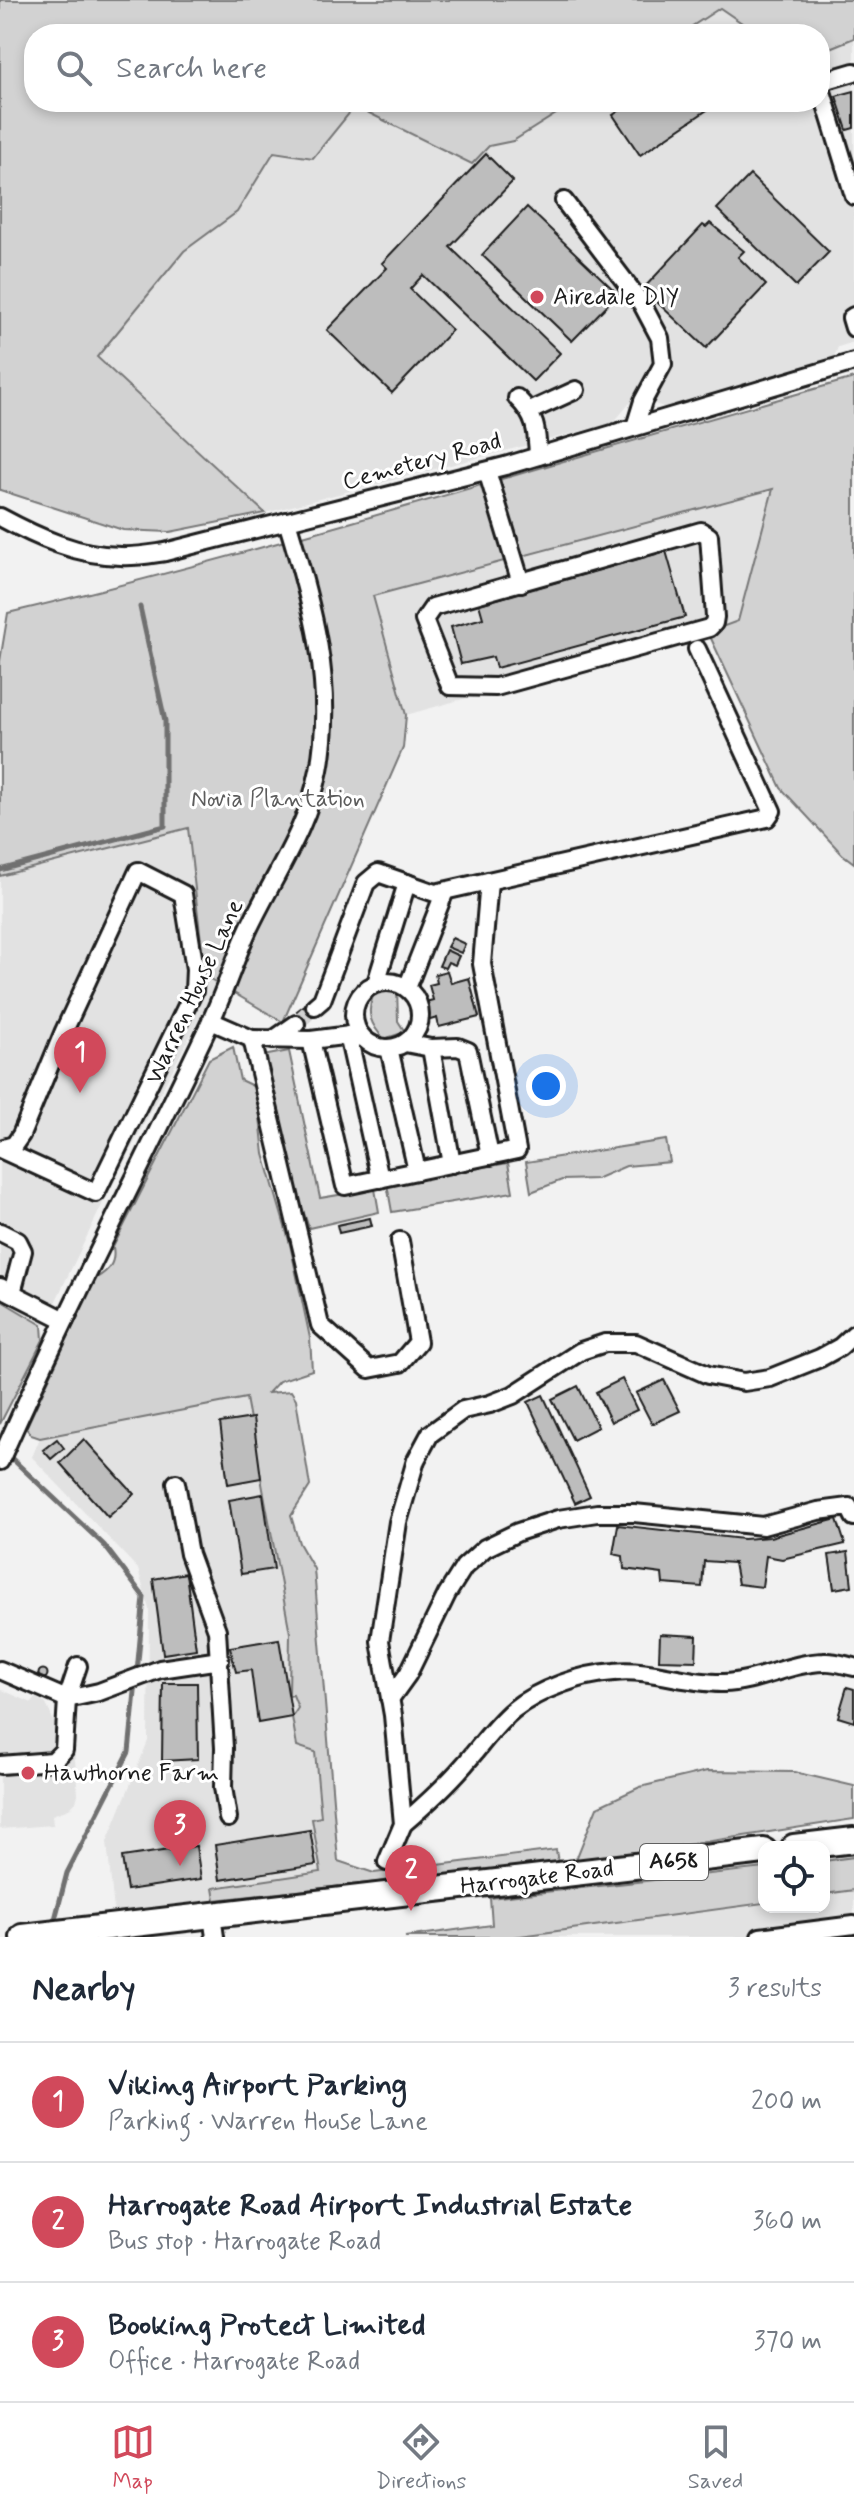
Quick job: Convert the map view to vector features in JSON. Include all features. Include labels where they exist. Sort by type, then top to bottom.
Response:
[{"type":"highway","points":[[830,1843],[854,1840]]},
{"type":"highway","name":"Harrogate Road","points":[[23,1937],[85,1929],[214,1927],[758,1852]]},
{"type":"street","points":[[830,80],[854,72]]},
{"type":"street","points":[[828,112],[854,196]]},
{"type":"street","points":[[564,201],[642,304],[660,338],[663,364],[643,401],[635,427]]},
{"type":"street","points":[[854,316],[851,318],[854,328]]},
{"type":"street","name":"Cemetery Road","points":[[0,517],[26,531],[74,549],[120,556],[165,552],[487,471],[854,362]]},
{"type":"street","points":[[530,411],[576,390]]},
{"type":"street","points":[[517,398],[530,411],[537,428],[538,456]]},
{"type":"street","points":[[487,471],[521,583]]},
{"type":"street","name":"Warren House Lane","points":[[0,1461],[211,1021],[248,930],[303,824],[319,771],[325,716],[322,660],[314,612],[287,521]]},
{"type":"street","points":[[701,531],[709,536],[714,623],[709,628],[496,687],[450,686],[424,620],[427,615],[433,607],[521,583],[701,531]]},
{"type":"street","points":[[315,1006],[322,1000],[366,883],[378,873],[440,892],[767,818],[772,811],[697,649]]},
{"type":"street","points":[[138,871],[183,894],[195,969],[194,991],[96,1193],[0,1149],[14,1145],[21,1135],[64,1031],[138,871]]},
{"type":"street","points":[[311,1040],[345,1186],[517,1150],[482,964],[489,881]]},
{"type":"street","points":[[376,983],[407,883]]},
{"type":"street","points":[[407,988],[440,892]]},
{"type":"street","points":[[380,1179],[354,1034],[354,1008],[366,989],[376,983],[397,983],[415,995],[421,1016],[413,1036],[397,1046]]},
{"type":"street","points":[[211,1021],[252,1039],[311,1040],[354,1034],[372,1045],[458,1047],[468,1051],[490,1156]]},
{"type":"street","points":[[272,1041],[296,1024]]},
{"type":"street","points":[[252,1039],[320,1325],[369,1369],[400,1363],[418,1342],[400,1241]]},
{"type":"street","points":[[397,1046],[417,1171]]},
{"type":"street","points":[[431,1048],[452,1164]]},
{"type":"street","points":[[0,1232],[18,1241],[23,1251],[6,1290],[65,1320]]},
{"type":"street","points":[[403,1824],[390,1699],[380,1641],[398,1522],[416,1460],[430,1434],[463,1410],[513,1395],[581,1351],[605,1343],[636,1343],[708,1375],[744,1382],[770,1378],[820,1358],[840,1347],[854,1334]]},
{"type":"street","points":[[176,1483],[189,1554],[217,1630],[224,1748],[223,1787],[228,1818]]},
{"type":"street","points":[[390,1699],[408,1674],[447,1594],[464,1567],[485,1548],[518,1532],[558,1519],[597,1513],[634,1513],[763,1526],[818,1511],[849,1507],[854,1517]]},
{"type":"street","points":[[0,1670],[67,1699],[99,1692],[160,1669],[220,1660]]},
{"type":"street","points":[[387,1862],[403,1824],[439,1793],[514,1709],[545,1691],[616,1671],[692,1682],[723,1683],[744,1682],[805,1664],[827,1661],[854,1667]]},
{"type":"street","points":[[0,1765],[53,1761],[59,1757],[64,1750],[67,1699],[78,1666]]},
{"type":"street","points":[[760,1937],[854,1925]]},
{"type":"shaded area","points":[[720,8],[743,24],[695,24]]},
{"type":"shaded area","points":[[854,38],[854,342],[838,347],[833,360],[666,408],[635,397],[613,423],[265,513],[97,358],[184,251],[237,212],[274,152],[313,157],[349,112],[369,112],[472,164],[489,146],[513,141],[559,112],[830,112],[830,48]]},
{"type":"shaded area","points":[[774,489],[738,622],[406,715],[373,596]]},
{"type":"shaded area","points":[[188,828],[205,976],[217,984],[103,1203],[37,1340],[0,1400],[0,876]]},
{"type":"shaded area","points":[[267,1394],[340,1886],[114,1911],[107,1842],[148,1741],[149,1609],[138,1569],[32,1457],[40,1438]]},
{"type":"shaded area","name":"Hawthorne Farm","points":[[0,1689],[32,1703],[36,1698],[46,1704],[56,1726],[72,1726],[78,1794],[76,1802],[69,1809],[52,1815],[53,1825],[0,1829]]},
{"type":"shaded area","points":[[854,1879],[854,1937],[405,1937],[758,1891],[758,1913],[830,1913],[830,1882]]},
{"type":"green space","points":[[0,0],[854,0],[854,38],[830,48],[830,24],[743,24],[720,8],[695,24],[24,24],[24,112],[350,112],[313,158],[274,152],[237,212],[184,251],[97,357],[265,513],[170,532],[123,530],[0,490]]},
{"type":"green space","points":[[367,112],[559,112],[513,141],[489,146],[472,164]]},
{"type":"green space","name":"Novia Plantation","points":[[854,378],[854,863],[781,788],[708,632],[738,621],[773,489],[373,596],[406,715],[403,748],[283,1022],[205,976],[188,828],[0,876],[0,661],[8,613],[221,559]]},
{"type":"green space","points":[[392,985],[397,987],[398,1021],[405,1032],[384,1039],[373,1024],[370,1008],[373,996]]},
{"type":"green space","points":[[233,1047],[240,1080],[257,1088],[264,1154],[290,1244],[310,1338],[312,1370],[279,1381],[268,1393],[291,1391],[296,1399],[310,1486],[291,1516],[299,1543],[314,1569],[338,1861],[374,1873],[556,1850],[558,1862],[215,1900],[213,1888],[321,1872],[312,1819],[321,1817],[315,1752],[297,1746],[292,1717],[298,1708],[293,1695],[289,1696],[290,1633],[246,1398],[40,1438],[31,1435],[26,1428],[95,1279],[112,1262],[113,1247],[209,1059]]},
{"type":"green space","points":[[289,1051],[320,1198],[375,1189],[379,1212],[309,1228],[289,1169],[263,1056]]},
{"type":"green space","points":[[666,1140],[670,1162],[626,1166],[596,1179],[562,1180],[531,1192],[526,1162]]},
{"type":"green space","points":[[508,1163],[513,1192],[392,1212],[387,1184]]},
{"type":"green space","points":[[0,1300],[42,1325],[43,1340],[0,1424]]},
{"type":"green space","points":[[707,1771],[794,1772],[854,1786],[854,1819],[575,1862],[597,1807],[640,1787]]},
{"type":"green space","points":[[854,1857],[854,1890],[830,1893],[830,1860]]},
{"type":"green space","points":[[758,1869],[758,1904],[513,1937],[405,1937],[492,1925],[490,1898]]},
{"type":"building","points":[[854,91],[854,128],[847,130],[836,96]]},
{"type":"building","points":[[617,112],[704,112],[640,155],[613,115]]},
{"type":"building","points":[[486,154],[513,181],[450,247],[560,353],[533,381],[423,275],[410,289],[452,330],[392,393],[327,330],[387,268],[382,263]]},
{"type":"building","points":[[750,175],[829,252],[796,286],[717,209]]},
{"type":"building","points":[[527,207],[618,294],[572,341],[482,255]]},
{"type":"building","points":[[710,223],[744,251],[738,257],[766,285],[706,348],[643,289],[703,225],[706,227]]},
{"type":"building","points":[[666,551],[685,617],[496,668],[493,657],[461,664],[451,627],[483,618],[479,604]]},
{"type":"building","points":[[452,938],[465,944],[461,953],[447,947]]},
{"type":"building","points":[[446,950],[459,956],[455,965],[448,962],[445,968],[439,966]]},
{"type":"building","points":[[447,971],[451,983],[469,978],[479,1017],[439,1027],[437,1018],[427,1021],[422,1003],[433,1000],[429,985],[437,983],[435,974]]},
{"type":"building","points":[[310,1001],[319,1012],[305,1022],[297,1011]]},
{"type":"building","points":[[370,1218],[372,1226],[339,1233],[337,1225]]},
{"type":"building","points":[[622,1379],[637,1410],[611,1422],[596,1392]]},
{"type":"building","points":[[664,1380],[680,1411],[652,1424],[636,1393]]},
{"type":"building","points":[[578,1386],[598,1427],[573,1440],[552,1399]]},
{"type":"building","points":[[543,1395],[590,1496],[575,1503],[528,1402]]},
{"type":"building","points":[[253,1418],[261,1478],[228,1484],[220,1423]]},
{"type":"building","points":[[57,1439],[64,1448],[51,1459],[43,1450]]},
{"type":"building","points":[[84,1439],[134,1494],[108,1517],[60,1463]]},
{"type":"building","points":[[263,1494],[274,1569],[241,1574],[229,1500]]},
{"type":"building","points":[[837,1519],[845,1544],[782,1559],[766,1556],[762,1587],[738,1584],[734,1563],[704,1561],[702,1587],[663,1584],[662,1574],[624,1569],[623,1556],[613,1554],[618,1525],[743,1539],[770,1537]]},
{"type":"building","points":[[848,1552],[852,1586],[834,1589],[829,1555]]},
{"type":"building","points":[[186,1573],[196,1649],[163,1654],[153,1579]]},
{"type":"building","points":[[660,1634],[697,1636],[696,1661],[659,1660]]},
{"type":"building","points":[[279,1639],[292,1717],[258,1723],[251,1670],[236,1672],[230,1647]]},
{"type":"building","points":[[43,1669],[48,1674],[43,1679],[38,1674]]},
{"type":"building","points":[[163,1683],[197,1683],[198,1759],[162,1761]]},
{"type":"building","points":[[847,1687],[854,1689],[854,1722],[838,1717]]},
{"type":"building","points":[[310,1830],[316,1865],[220,1880],[215,1845]]},
{"type":"building","points":[[196,1846],[201,1879],[127,1890],[122,1857]]},
{"type":"waterway","points":[[0,870],[165,826],[165,721],[140,607]]},
{"type":"waterway","points":[[7,1454],[104,1545],[144,1597],[137,1672]]},
{"type":"waterway","points":[[53,1927],[67,1873],[129,1752],[136,1682]]},
{"type":"tunnel","points":[[296,1024],[315,1006]]},
{"type":"place","name":"Airedale DIY","points":[[537,297]]},
{"type":"place","name":"Viking Airport Parking","points":[[80,1093]]},
{"type":"place","name":"Hawthorne Farm","points":[[28,1773]]},
{"type":"place","name":"Booking Protect Limited","points":[[180,1866]]},
{"type":"place","name":"Harrogate Road Airport Industrial Estate","points":[[411,1911]]}]
